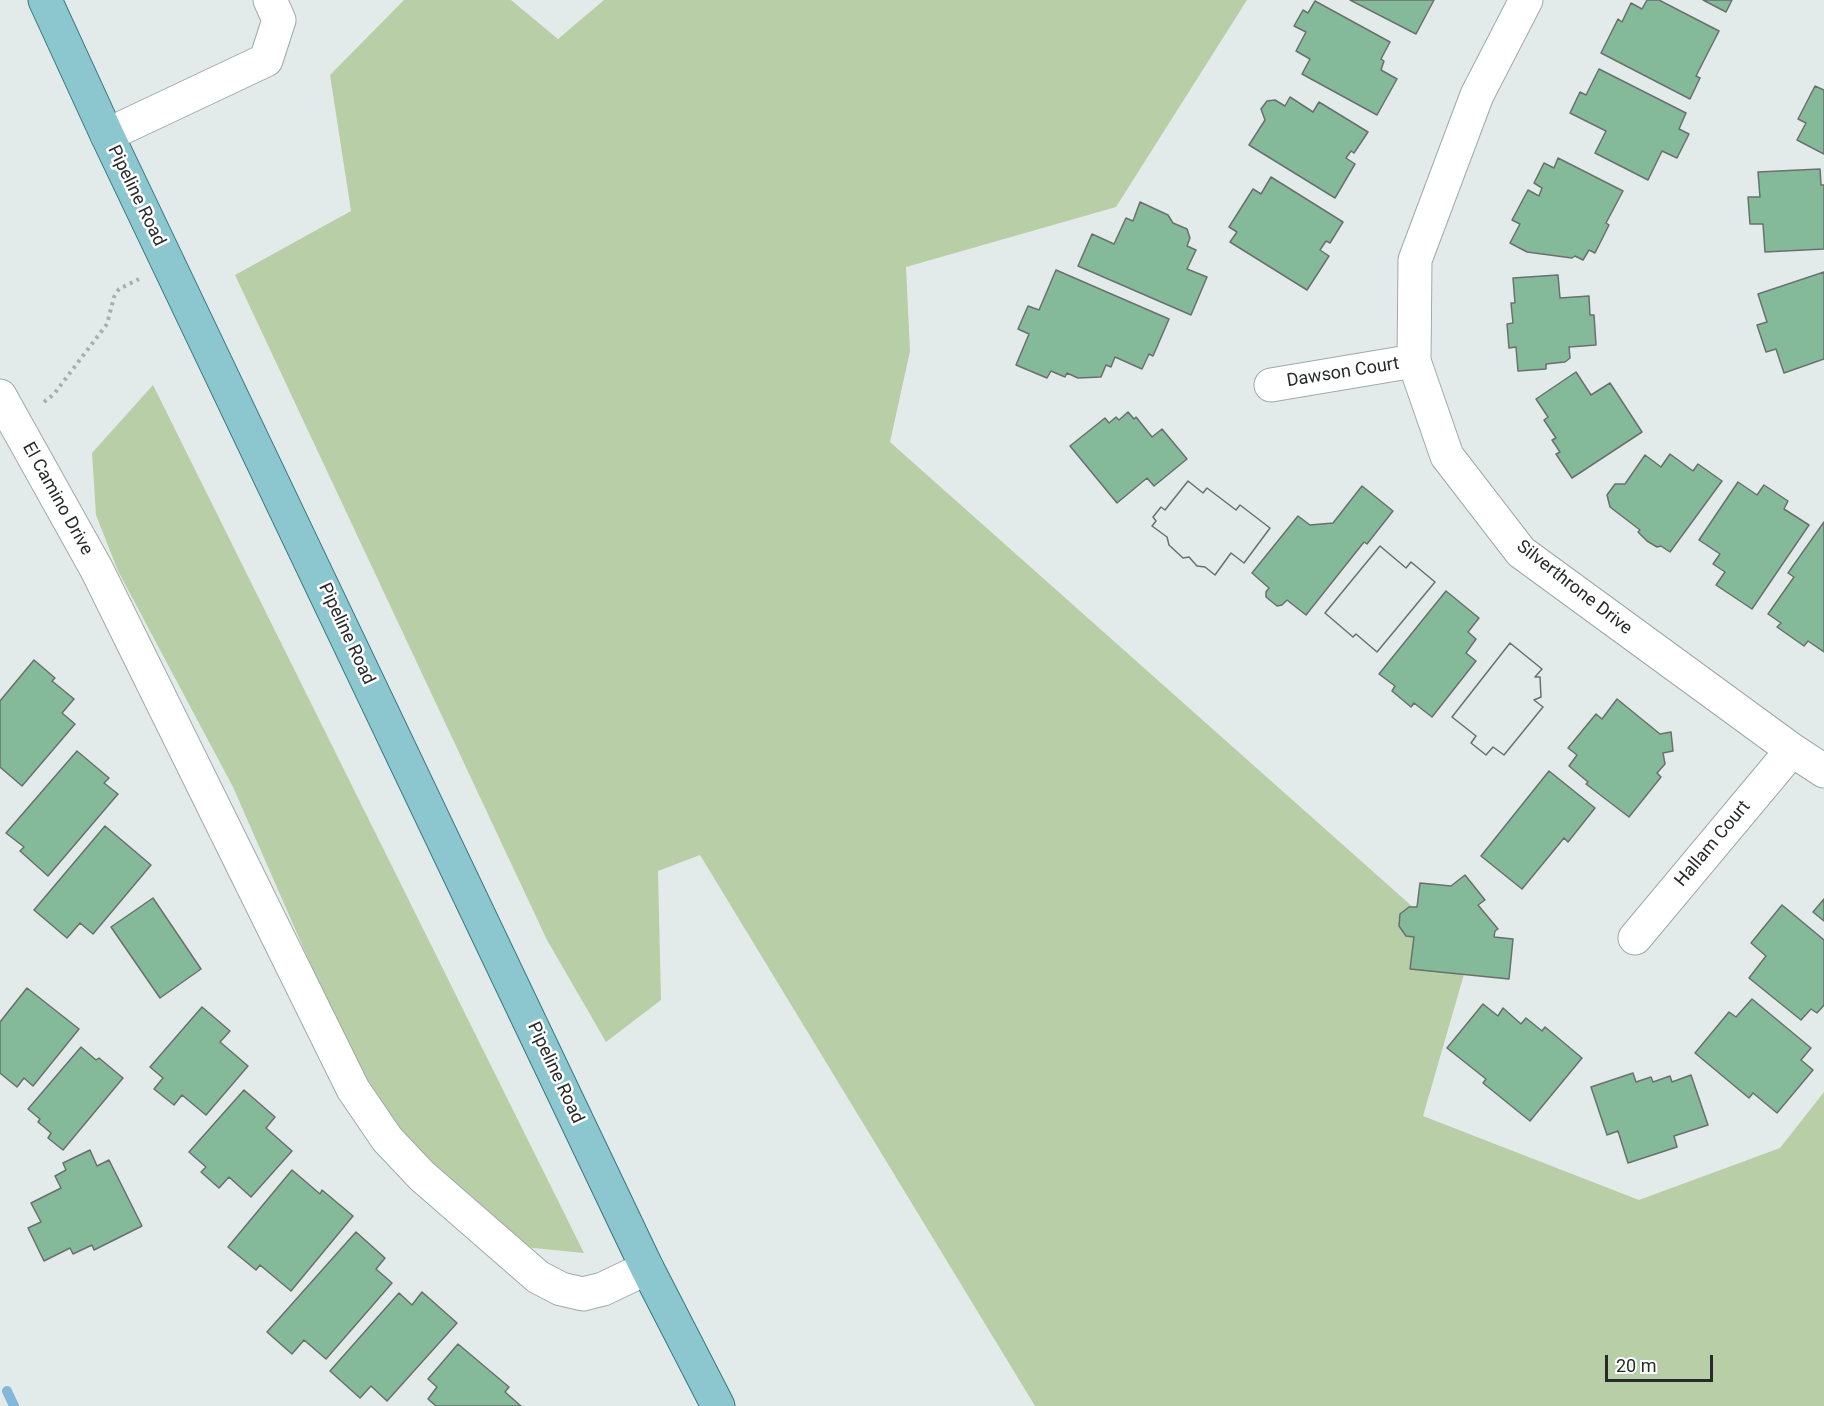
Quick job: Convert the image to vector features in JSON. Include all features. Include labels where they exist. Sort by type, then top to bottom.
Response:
[{"type":"main road","name":"Pipeline Road","points":[[45,0],[107,135],[647,1268],[718,1406]]},
{"type":"street","points":[[107,135],[266,60],[279,20],[270,0]]},
{"type":"street","name":"Silverthrone Drive","points":[[1526,0],[1477,95],[1415,260],[1414,361],[1447,456],[1521,552],[1824,771]]},
{"type":"street","name":"Dawson Court","points":[[1271,385],[1414,361]]},
{"type":"street","name":"El Camino Drive","points":[[0,396],[97,570],[353,1089],[387,1139],[422,1176],[502,1246],[538,1277],[561,1289],[584,1294],[603,1289],[647,1268]]},
{"type":"street","name":"Hallam Court","points":[[1635,938],[1792,750]]},
{"type":"path","points":[[42,403],[54,394],[107,324],[118,289],[169,263]]},
{"type":"green space","points":[[404,0],[511,0],[558,39],[604,0],[1247,0],[1116,207],[906,267],[910,351],[890,442],[1469,957],[1423,1116],[1639,1200],[1780,1148],[1824,1092],[1824,1406],[1035,1406],[700,855],[658,871],[661,1000],[606,1042],[547,940],[235,275],[351,211],[330,75]]},
{"type":"green space","points":[[153,385],[584,1253],[513,1246],[428,1166],[359,1075],[233,787],[118,571],[96,515],[92,453]]},
{"type":"building","points":[[1350,0],[1434,0],[1416,34]]},
{"type":"building","points":[[1647,0],[1659,0],[1719,31],[1696,76],[1700,78],[1690,99],[1601,53],[1618,19],[1622,22],[1631,3],[1642,9]]},
{"type":"building","points":[[1703,0],[1732,0],[1726,12]]},
{"type":"building","points":[[1315,1],[1390,42],[1381,59],[1384,61],[1381,70],[1397,79],[1377,115],[1302,74],[1310,59],[1296,51],[1306,32],[1294,26],[1303,10],[1308,13]]},
{"type":"building","points":[[1599,69],[1686,113],[1679,129],[1689,134],[1677,158],[1662,151],[1648,180],[1595,153],[1606,131],[1570,113],[1580,92],[1586,95]]},
{"type":"building","points":[[1815,86],[1824,90],[1824,154],[1797,140],[1806,123],[1798,119]]},
{"type":"building","points":[[1290,97],[1313,112],[1319,102],[1368,132],[1354,153],[1351,151],[1346,158],[1355,164],[1335,198],[1249,145],[1265,120],[1261,109],[1267,101],[1275,100],[1285,106]]},
{"type":"building","points":[[1558,158],[1623,191],[1606,223],[1609,225],[1595,253],[1589,250],[1583,260],[1575,256],[1572,258],[1527,252],[1510,243],[1520,224],[1512,220],[1528,190],[1539,196],[1542,188],[1534,183],[1544,163],[1554,168]]},
{"type":"building","points":[[1820,169],[1821,185],[1824,185],[1824,249],[1765,252],[1763,224],[1750,224],[1748,197],[1760,197],[1758,172]]},
{"type":"building","points":[[1271,177],[1343,222],[1330,243],[1326,241],[1320,250],[1329,256],[1307,290],[1230,242],[1237,232],[1229,227],[1253,189],[1261,194]]},
{"type":"building","points":[[1140,202],[1168,215],[1173,223],[1187,229],[1190,238],[1187,246],[1196,250],[1187,269],[1207,277],[1191,315],[1078,266],[1092,234],[1114,244],[1126,218],[1133,221]]},
{"type":"building","points":[[1056,270],[1169,319],[1153,356],[1149,354],[1142,369],[1115,357],[1111,367],[1106,365],[1101,377],[1078,378],[1067,373],[1065,377],[1051,371],[1047,378],[1016,365],[1029,334],[1018,329],[1028,306],[1039,310]]},
{"type":"building","points":[[1824,272],[1824,359],[1784,373],[1776,349],[1766,352],[1757,325],[1767,322],[1758,294]]},
{"type":"building","points":[[1558,275],[1560,298],[1589,296],[1590,315],[1594,315],[1596,345],[1569,347],[1570,358],[1565,362],[1546,364],[1546,369],[1518,371],[1516,347],[1509,348],[1507,324],[1513,323],[1511,303],[1515,303],[1513,278]]},
{"type":"building","points":[[1576,372],[1591,395],[1610,383],[1642,432],[1572,478],[1556,454],[1560,452],[1552,440],[1556,438],[1544,420],[1548,417],[1536,399]]},
{"type":"building","points":[[1128,412],[1134,419],[1136,417],[1152,437],[1162,429],[1187,459],[1154,486],[1147,478],[1117,503],[1070,446],[1105,418],[1109,423],[1116,417],[1119,420]]},
{"type":"building","points":[[1670,454],[1693,471],[1698,464],[1722,481],[1670,552],[1647,541],[1638,532],[1640,530],[1610,507],[1607,495],[1615,484],[1625,484],[1645,455],[1661,467]]},
{"type":"building","points":[[1188,481],[1203,493],[1207,488],[1236,510],[1240,505],[1270,528],[1244,563],[1231,553],[1215,575],[1205,567],[1197,566],[1189,557],[1183,558],[1169,545],[1167,537],[1152,526],[1156,521],[1153,517],[1161,507],[1165,510]]},
{"type":"building","points":[[1188,481],[1203,493],[1207,488],[1236,510],[1240,505],[1270,528],[1244,563],[1231,553],[1215,575],[1205,567],[1197,566],[1189,557],[1183,558],[1169,545],[1167,537],[1152,526],[1156,521],[1153,517],[1161,507],[1165,510]]},
{"type":"building","points":[[1738,482],[1757,495],[1764,485],[1788,501],[1784,509],[1809,525],[1752,609],[1716,585],[1725,572],[1713,564],[1720,554],[1699,540]]},
{"type":"building","points":[[1362,486],[1393,511],[1367,544],[1364,542],[1306,615],[1287,600],[1277,606],[1266,597],[1269,588],[1252,573],[1298,516],[1310,525],[1333,523]]},
{"type":"building","points":[[1824,522],[1824,652],[1808,641],[1804,646],[1777,627],[1781,623],[1768,614],[1794,577],[1788,573]]},
{"type":"building","points":[[1380,546],[1406,568],[1411,562],[1435,582],[1377,652],[1356,634],[1353,637],[1325,613]]},
{"type":"building","points":[[1380,546],[1406,568],[1411,562],[1435,582],[1377,652],[1356,634],[1353,637],[1325,613]]},
{"type":"building","points":[[1446,591],[1479,618],[1468,632],[1476,639],[1466,653],[1476,661],[1432,717],[1414,703],[1411,707],[1392,691],[1395,686],[1379,674]]},
{"type":"building","points":[[1510,643],[1542,669],[1535,677],[1540,677],[1541,697],[1534,700],[1543,707],[1504,755],[1493,747],[1486,755],[1471,743],[1476,736],[1452,717]]},
{"type":"building","points":[[1510,643],[1542,669],[1535,677],[1540,677],[1541,697],[1534,700],[1543,707],[1504,755],[1493,747],[1486,755],[1471,743],[1476,736],[1452,717]]},
{"type":"building","points":[[34,660],[55,678],[52,681],[74,699],[62,713],[75,724],[22,786],[0,767],[0,701]]},
{"type":"building","points":[[1617,699],[1660,734],[1671,732],[1673,751],[1663,753],[1665,764],[1657,773],[1661,777],[1629,817],[1586,784],[1588,782],[1569,766],[1577,755],[1568,748],[1596,714],[1602,719]]},
{"type":"building","points":[[77,751],[109,778],[104,783],[118,794],[48,876],[20,851],[24,847],[6,833]]},
{"type":"building","points":[[1549,771],[1595,808],[1568,842],[1564,838],[1522,889],[1481,856]]},
{"type":"building","points":[[105,826],[151,865],[93,934],[80,923],[67,938],[34,910]]},
{"type":"building","points":[[1465,875],[1485,900],[1478,905],[1498,929],[1494,937],[1513,939],[1509,979],[1410,969],[1414,937],[1406,936],[1399,926],[1400,914],[1409,907],[1417,907],[1420,883],[1451,886]]},
{"type":"building","points":[[153,898],[201,969],[160,998],[111,927]]},
{"type":"building","points":[[1824,899],[1824,921],[1813,912]]},
{"type":"building","points":[[1782,905],[1824,940],[1824,1005],[1817,1013],[1811,1009],[1801,1020],[1749,978],[1766,956],[1751,943]]},
{"type":"building","points":[[27,988],[79,1029],[33,1086],[24,1078],[17,1087],[0,1073],[0,1022]]},
{"type":"building","points":[[1752,999],[1811,1048],[1801,1060],[1813,1070],[1777,1113],[1753,1093],[1749,1098],[1695,1053],[1729,1012],[1736,1017]]},
{"type":"building","points":[[1483,1004],[1498,1016],[1503,1008],[1521,1024],[1526,1018],[1542,1031],[1545,1027],[1582,1058],[1530,1121],[1483,1083],[1486,1079],[1447,1048]]},
{"type":"building","points":[[202,1007],[230,1031],[220,1042],[248,1066],[206,1115],[182,1095],[174,1105],[154,1089],[163,1078],[150,1067]]},
{"type":"building","points":[[81,1047],[96,1060],[99,1058],[123,1078],[63,1150],[48,1138],[51,1133],[28,1109]]},
{"type":"building","points":[[1633,1073],[1636,1082],[1651,1077],[1653,1082],[1670,1076],[1672,1082],[1691,1075],[1708,1125],[1674,1136],[1677,1147],[1628,1163],[1618,1131],[1607,1135],[1591,1087]]},
{"type":"building","points":[[244,1090],[275,1117],[266,1128],[292,1151],[251,1197],[229,1177],[219,1188],[201,1172],[206,1167],[189,1152]]},
{"type":"building","points":[[90,1150],[97,1166],[109,1160],[142,1226],[94,1250],[92,1245],[73,1254],[70,1248],[44,1261],[28,1228],[41,1222],[31,1203],[61,1188],[55,1176],[66,1170],[63,1163]]},
{"type":"building","points":[[292,1170],[320,1194],[322,1190],[353,1216],[291,1291],[260,1265],[256,1270],[228,1247]]},
{"type":"building","points":[[356,1232],[385,1258],[376,1269],[392,1283],[326,1359],[304,1340],[292,1354],[267,1332]]},
{"type":"building","points":[[422,1292],[457,1323],[387,1401],[371,1386],[360,1398],[330,1371],[399,1293],[412,1305]]},
{"type":"building","points":[[458,1344],[509,1387],[505,1392],[521,1406],[436,1406],[428,1399],[437,1387],[428,1379]]},
{"type":"waterway","points":[[7,1391],[14,1406]]}]
